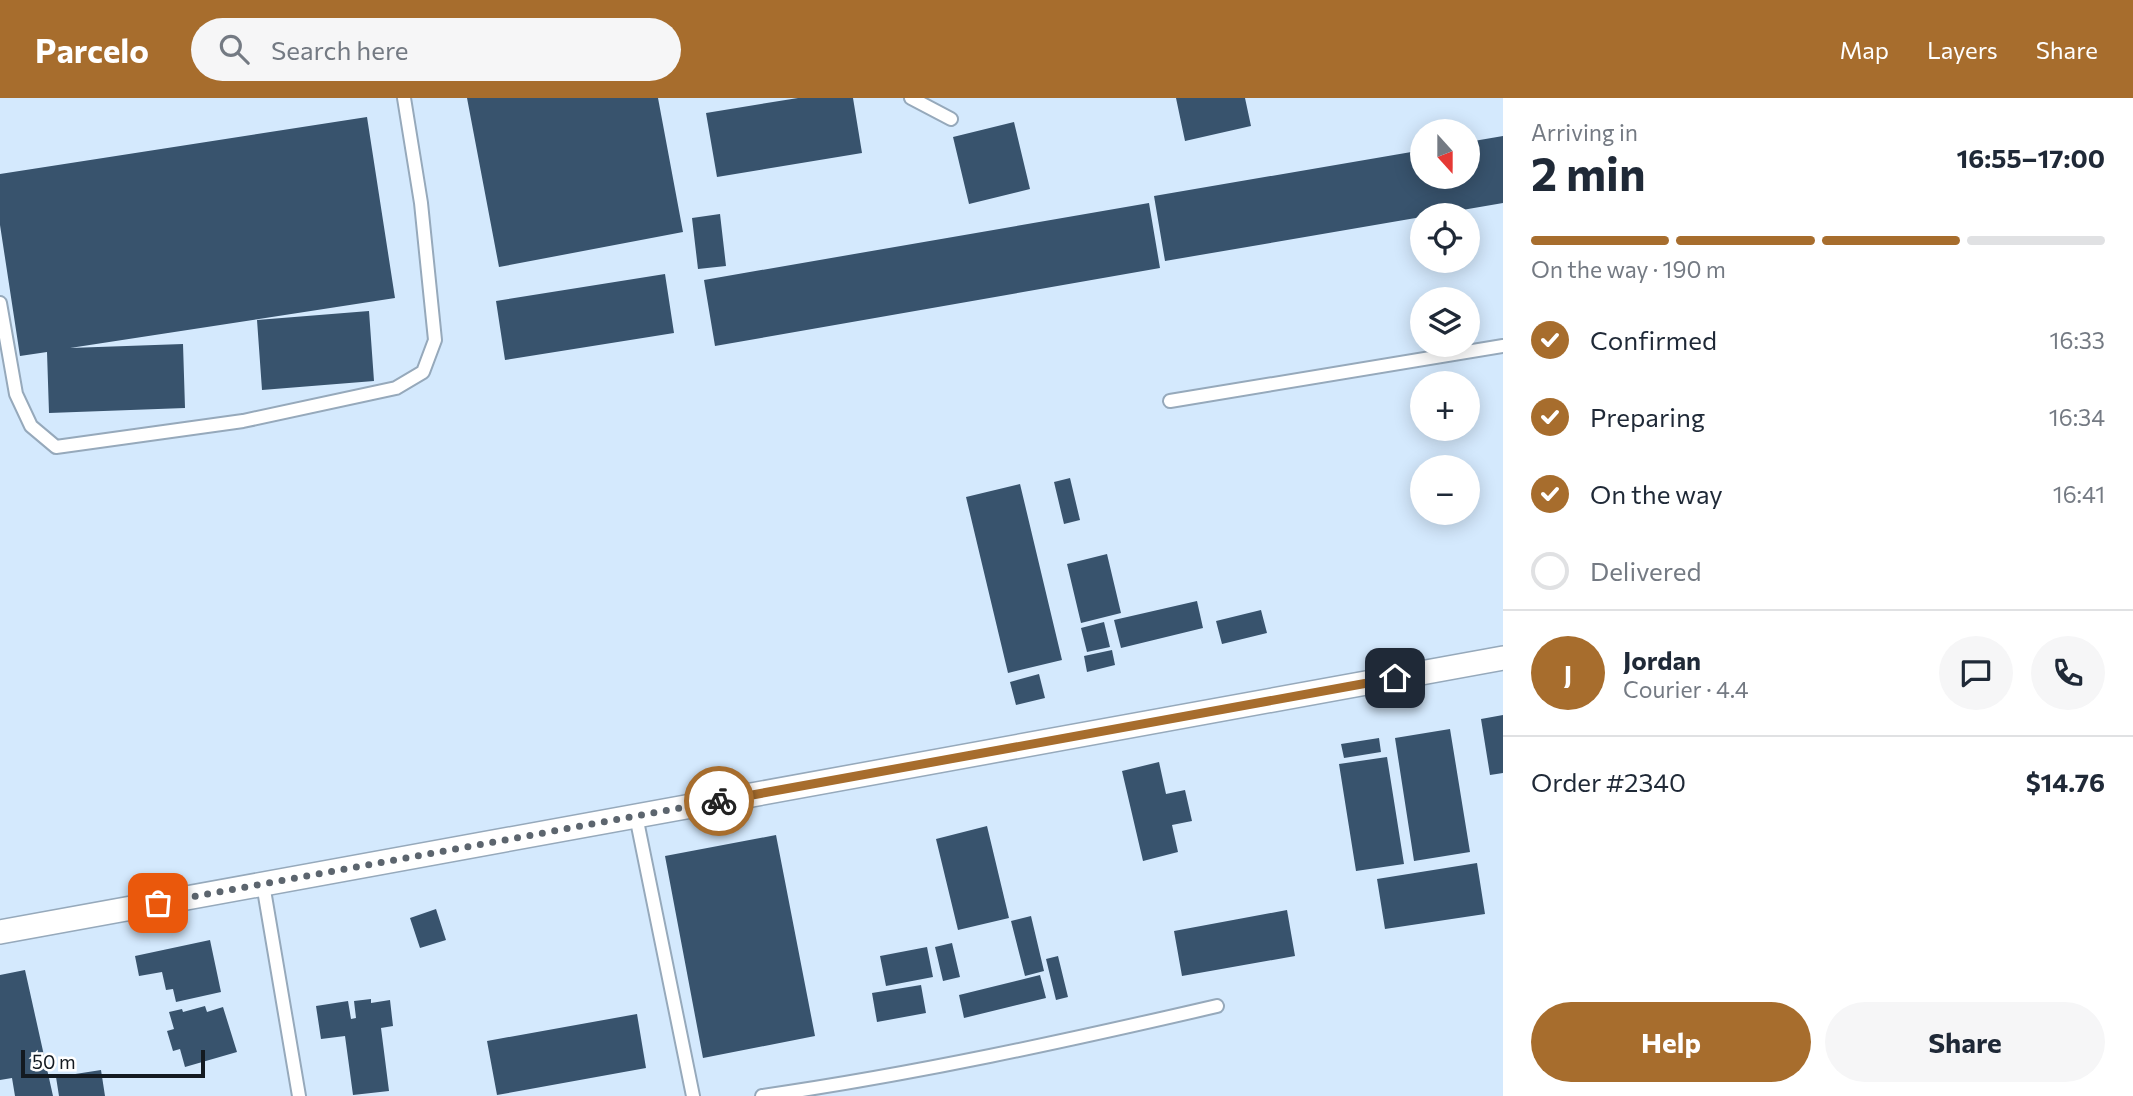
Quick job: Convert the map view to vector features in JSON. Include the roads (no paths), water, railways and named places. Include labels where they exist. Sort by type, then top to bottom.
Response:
[{"type":"street","points":[[0,932],[1503,658]]},
{"type":"lane","points":[[0,303],[16,394],[31,426],[56,447],[243,421],[396,388],[423,372],[435,340],[421,203],[404,98]]},
{"type":"lane","points":[[911,98],[951,119]]},
{"type":"lane","points":[[1171,401],[1503,346]]},
{"type":"lane","points":[[636,816],[694,1096]]},
{"type":"lane","points":[[263,884],[299,1096]]},
{"type":"lane","points":[[762,1096],[876,1079],[1094,1035],[1217,1006]]}]
